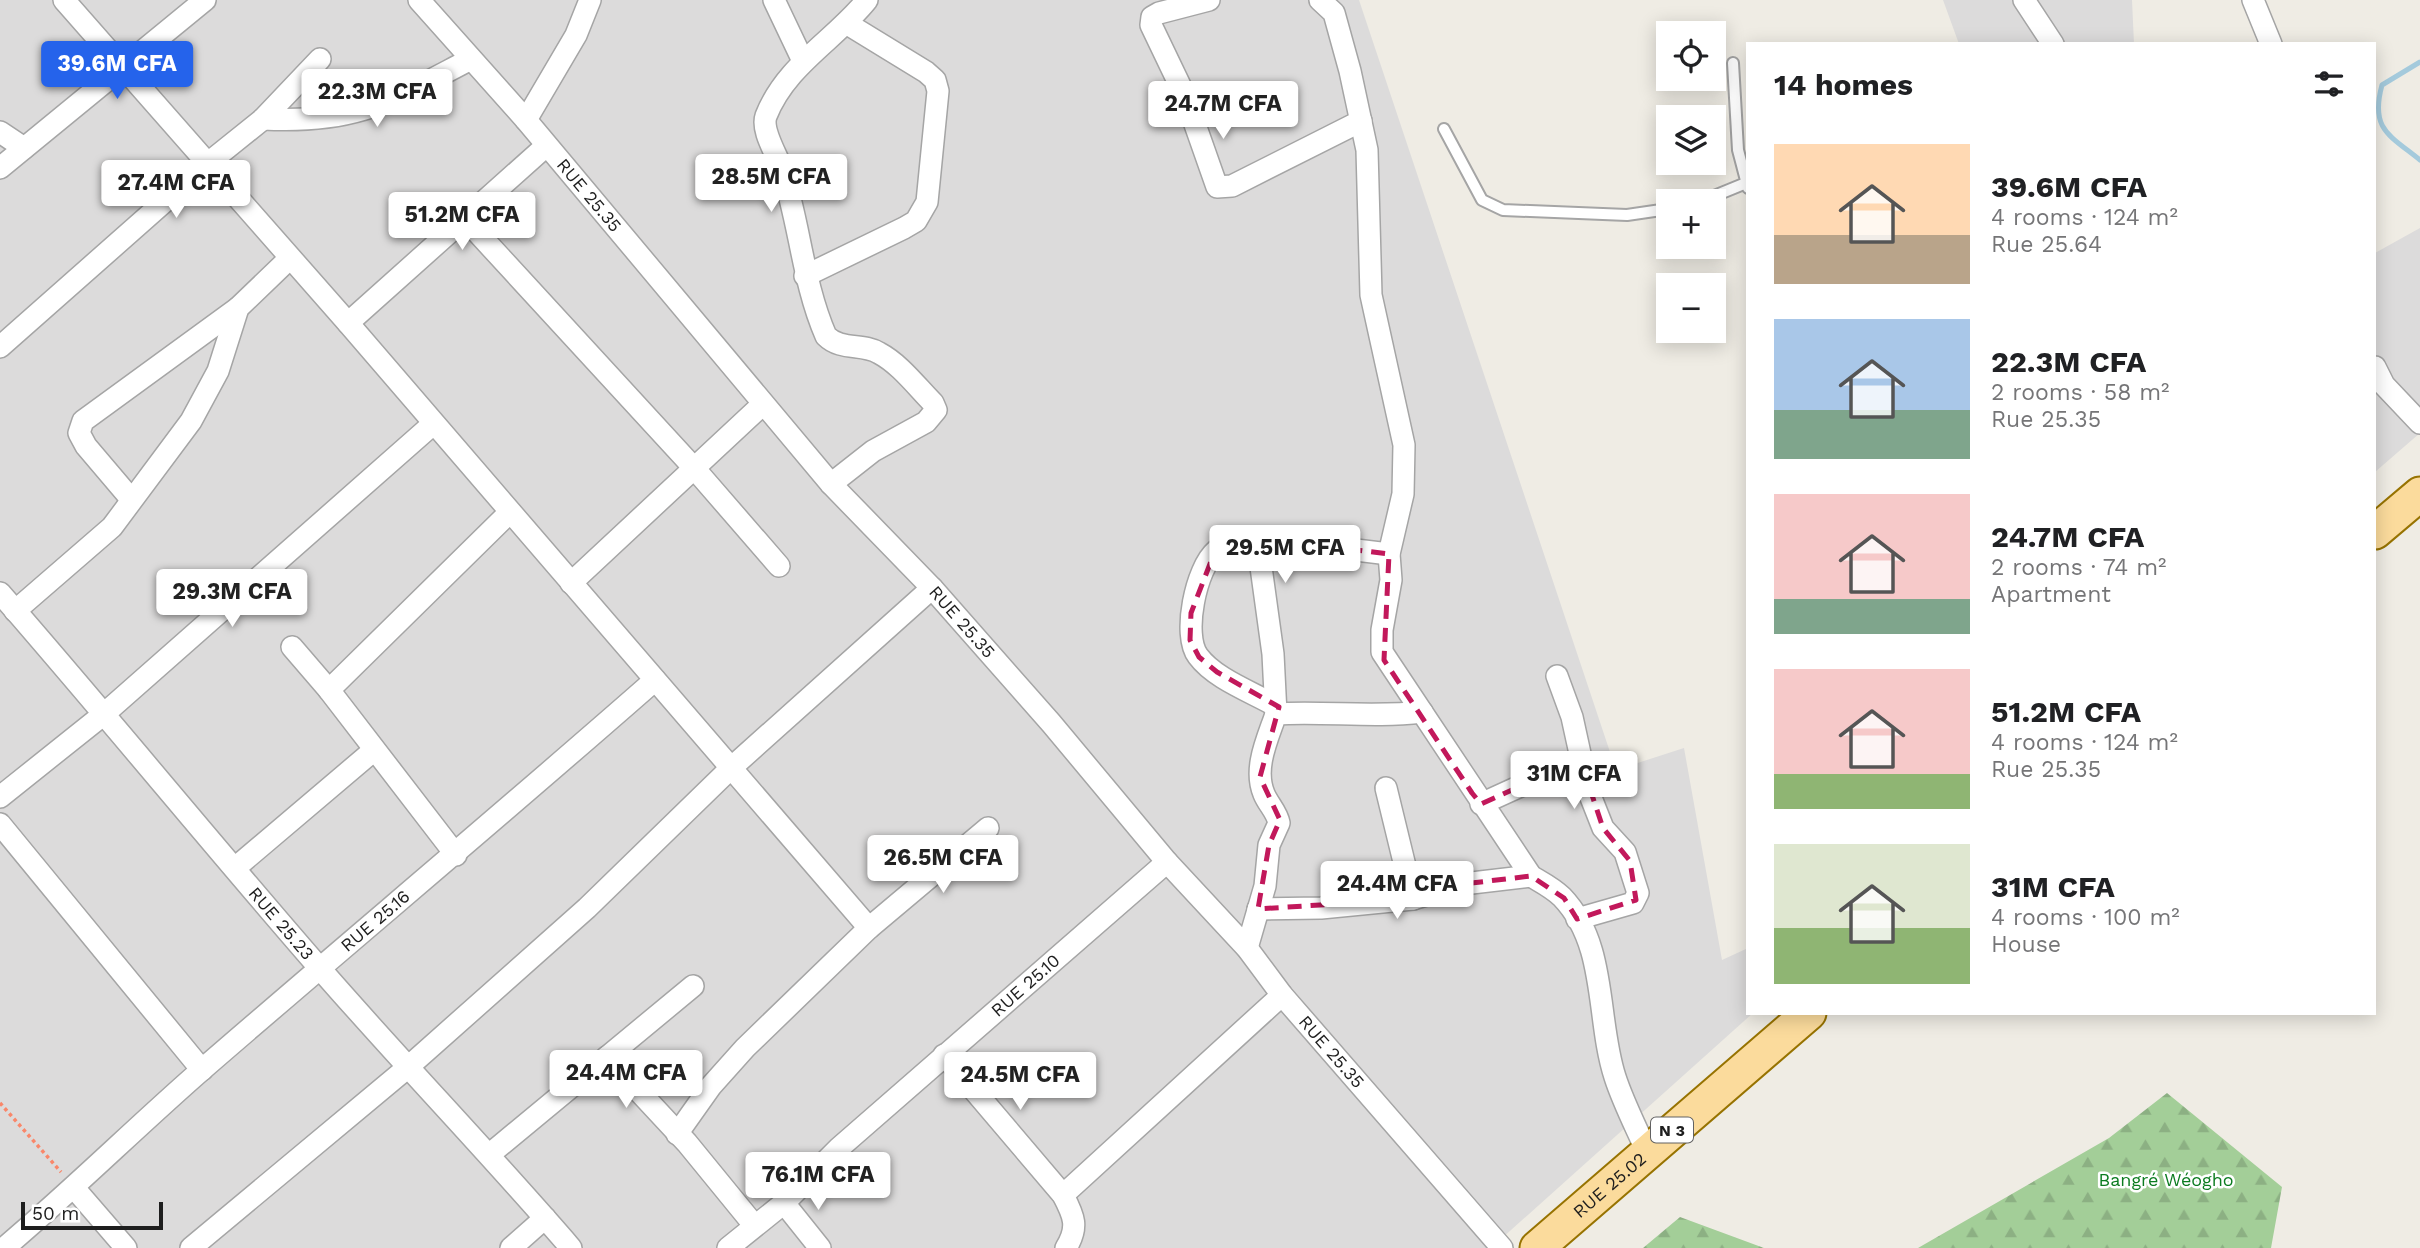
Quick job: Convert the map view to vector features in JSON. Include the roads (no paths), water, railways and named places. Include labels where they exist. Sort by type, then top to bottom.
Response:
[{"type":"main road","points":[[2376,531],[2420,494]]},
{"type":"main road","name":"RUE 25.02","points":[[1537,1248],[1807,1015]]},
{"type":"street","points":[[64,0],[348,323],[869,928]]},
{"type":"street","points":[[0,168],[205,0]]},
{"type":"street","name":"RUE 25.35","points":[[419,0],[526,120],[831,484],[932,588],[1111,793],[1167,862],[1247,948],[1282,995],[1502,1248]]},
{"type":"street","points":[[526,120],[576,36],[590,0]]},
{"type":"street","points":[[774,0],[803,61]]},
{"type":"street","points":[[831,484],[873,451],[926,422],[936,410],[933,403],[903,373],[877,351],[833,343],[827,336],[804,276],[790,194],[765,126],[769,111],[803,61],[846,23],[867,0]]},
{"type":"street","points":[[1209,0],[1159,13],[1152,17],[1151,25],[1185,96],[1217,187],[1232,186],[1361,121]]},
{"type":"street","points":[[1320,0],[1334,13],[1361,121],[1370,185],[1371,295],[1404,445],[1403,494],[1389,554],[1391,580],[1382,630],[1382,652],[1531,876],[1564,898],[1577,919],[1593,958],[1601,988],[1614,1076],[1647,1152]]},
{"type":"street","points":[[2024,0],[2052,42]]},
{"type":"street","points":[[2253,0],[2270,42]]},
{"type":"street","points":[[804,276],[904,229],[916,221],[927,202],[938,91],[934,80],[926,72],[846,23]]},
{"type":"street","points":[[0,347],[207,164],[263,119],[320,59]]},
{"type":"street","points":[[263,119],[308,122],[343,117],[380,107],[471,59]]},
{"type":"street","points":[[0,132],[24,148]]},
{"type":"street","points":[[348,323],[546,146]]},
{"type":"street","points":[[466,220],[694,468],[779,566]]},
{"type":"street","points":[[131,499],[86,446],[79,433],[83,421],[238,308],[289,259]]},
{"type":"street","points":[[16,611],[82,557],[112,527],[191,421],[218,371],[238,308]]},
{"type":"street","points":[[2376,369],[2384,385],[2420,423]]},
{"type":"street","points":[[571,583],[763,404]]},
{"type":"street","points":[[0,797],[104,714],[433,424]]},
{"type":"street","points":[[329,690],[509,513]]},
{"type":"street","points":[[1389,554],[1257,538],[1227,544],[1215,551],[1205,567],[1191,612],[1190,640],[1199,657],[1217,672],[1276,710],[1389,716],[1422,712]]},
{"type":"street","points":[[1247,948],[1265,886],[1269,845],[1279,822],[1262,790],[1260,777],[1266,739],[1276,710],[1273,654],[1257,538]]},
{"type":"street","points":[[191,1248],[407,1068],[587,908],[731,768],[932,588]]},
{"type":"street","name":"RUE 25.23","points":[[0,593],[320,969],[407,1068],[490,1154],[571,1248]]},
{"type":"street","points":[[292,648],[329,690],[373,751],[456,855]]},
{"type":"street","points":[[1557,676],[1572,717],[1580,759],[1603,828],[1625,852],[1638,893],[1633,903],[1577,919]]},
{"type":"street","name":"RUE 25.16","points":[[4,1248],[75,1189],[202,1070],[456,855],[655,680]]},
{"type":"street","points":[[235,868],[373,751]]},
{"type":"street","points":[[1481,804],[1580,759]]},
{"type":"street","points":[[1386,788],[1413,899]]},
{"type":"street","points":[[0,824],[202,1070]]},
{"type":"street","points":[[677,1134],[711,1086],[745,1048],[869,928],[988,828]]},
{"type":"street","name":"RUE 25.10","points":[[728,1248],[784,1203],[839,1148],[1167,862]]},
{"type":"street","points":[[1258,909],[1321,908],[1413,899],[1463,884],[1531,876]]},
{"type":"street","points":[[490,1154],[693,986]]},
{"type":"street","points":[[1063,1195],[1282,995]]},
{"type":"street","points":[[944,1055],[1063,1195],[1075,1219],[1073,1237],[1066,1248]]},
{"type":"street","points":[[607,1057],[754,1225]]},
{"type":"street","points":[[75,1189],[126,1248]]},
{"type":"street","points":[[784,1203],[820,1248]]},
{"type":"street","points":[[511,1248],[545,1218]]},
{"type":"lane","points":[[1733,64],[1738,150],[1746,181]]},
{"type":"lane","points":[[1444,128],[1482,200],[1503,210],[1627,215],[1656,211]]},
{"type":"lane","points":[[1726,192],[1746,185]]},
{"type":"waterway","points":[[2420,62],[2382,85],[2379,100],[2379,112],[2385,130],[2420,160]]},
{"type":"park label","name":"Bangré Wéogho","points":[[2166,1180]]}]
